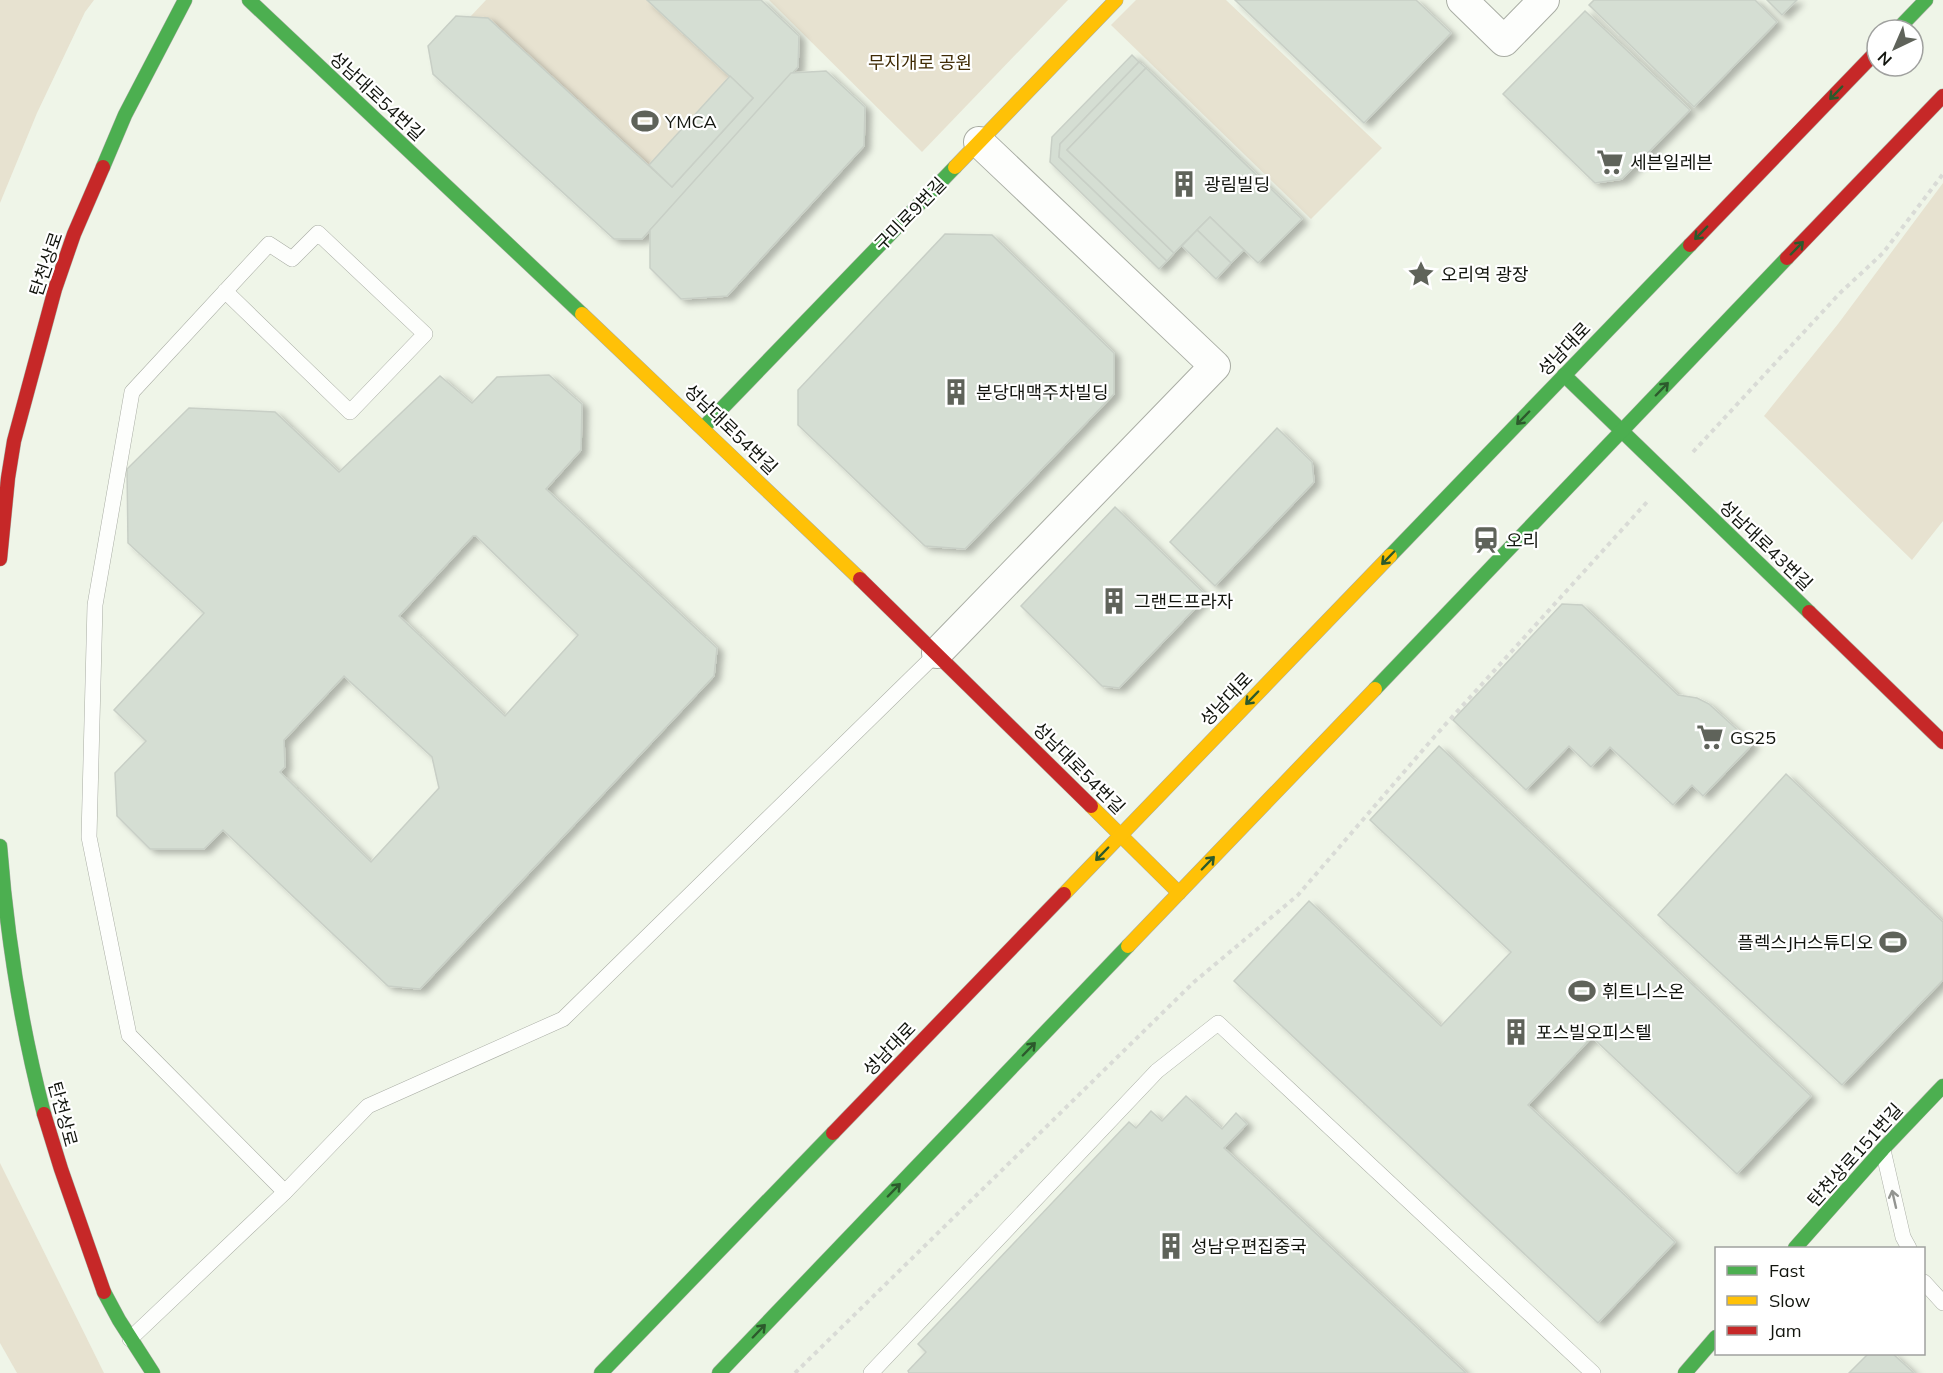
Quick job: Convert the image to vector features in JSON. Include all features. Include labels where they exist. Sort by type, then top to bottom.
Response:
[{"type":"street","name":"탄천상로","points":[[0,559],[8,478],[7,440],[55,289],[74,234],[125,115],[185,0]]},
{"type":"street","name":"성남대로54번길","points":[[249,0],[704,427],[937,653],[1179,893]]},
{"type":"street","name":"구미로9번길","points":[[704,427],[1116,0]]},
{"type":"street","points":[[1462,0],[1504,41],[1544,0]]},
{"type":"street","points":[[1909,18],[1926,0]]},
{"type":"street","name":"성남대로","points":[[601,1373],[1865,63]]},
{"type":"street","points":[[719,1373],[1943,96]]},
{"type":"street","points":[[937,653],[1215,366],[979,142]]},
{"type":"street","name":"성남대로43번길","points":[[1564,375],[1943,742]]},
{"type":"street","name":"탄천상로","points":[[0,846],[2,888],[9,944],[28,1052],[40,1101],[57,1158],[103,1288],[130,1339],[153,1373]]},
{"type":"street","name":"탄천상로151번길","points":[[1796,1247],[1943,1086]]},
{"type":"street","points":[[1685,1373],[1715,1339]]},
{"type":"lane","points":[[225,291],[350,412],[425,334],[318,232],[292,259],[269,244],[225,291],[132,392],[95,605],[89,837],[129,1035],[285,1192]]},
{"type":"lane","points":[[130,1339],[285,1192],[368,1106],[563,1019],[937,653]]},
{"type":"lane","points":[[871,1373],[1157,1071],[1218,1023],[1593,1373]]},
{"type":"lane","points":[[1883,1149],[1903,1237],[1908,1247]]},
{"type":"lane","points":[[1925,1284],[1943,1303]]},
{"type":"path","points":[[795,1373],[1194,982],[1298,895],[1443,727],[1592,560],[1840,293],[1883,253],[1943,174]]},
{"type":"green space","points":[[0,0],[94,0],[85,12],[37,113],[0,203]]},
{"type":"green space","name":"YMCA","points":[[486,0],[647,0],[730,76],[649,165],[488,18],[470,17]]},
{"type":"green space","name":"무지개로 공원","points":[[769,0],[1068,0],[922,152]]},
{"type":"green space","points":[[1136,0],[1226,0],[1382,148],[1311,219],[1111,25]]},
{"type":"green space","points":[[1943,183],[1943,521],[1912,560],[1764,416],[1838,324]]},
{"type":"green space","points":[[0,1163],[104,1373],[17,1373],[0,1343]]},
{"type":"building","points":[[647,0],[761,0],[799,36],[798,67],[642,239],[614,239],[433,74],[428,46],[456,16],[488,18],[672,187],[753,98]]},
{"type":"building","points":[[1235,0],[1416,0],[1451,33],[1364,123]]},
{"type":"building","points":[[1594,0],[1755,0],[1777,22],[1694,107],[1589,5]]},
{"type":"building","points":[[1767,0],[1797,0],[1782,15]]},
{"type":"building","points":[[1585,11],[1690,110],[1622,179],[1595,183],[1503,94]]},
{"type":"building","points":[[1132,55],[1139,62],[1060,144],[1059,157],[1167,261],[1159,269],[1050,162],[1052,137]]},
{"type":"building","points":[[1139,62],[1146,68],[1067,150],[1174,253],[1167,261],[1059,157],[1060,144]]},
{"type":"building","name":"광림빌딩","points":[[1146,68],[1302,219],[1258,263],[1210,217],[1174,253],[1067,150]]},
{"type":"building","points":[[826,71],[865,107],[864,146],[727,296],[681,299],[650,268],[650,230],[791,73]]},
{"type":"building","points":[[730,76],[753,98],[672,187],[649,165]]},
{"type":"building","points":[[1210,217],[1244,250],[1231,263],[1197,230]]},
{"type":"building","points":[[1197,230],[1231,263],[1216,279],[1182,246]]},
{"type":"building","name":"분당대맥주차빌딩","points":[[945,234],[992,235],[1114,353],[1114,394],[965,549],[925,546],[798,425],[798,390]]},
{"type":"building","points":[[549,375],[582,404],[581,450],[546,489],[717,648],[714,676],[420,989],[388,986],[223,830],[204,849],[150,849],[117,816],[115,773],[146,741],[114,710],[204,613],[128,543],[127,469],[189,408],[275,412],[339,472],[440,376],[472,403],[497,377]],"holes":[[[473,536],[476,536],[578,635],[505,716],[399,616]],[[344,676],[432,757],[439,788],[371,862],[280,772],[285,767],[284,740]]]},
{"type":"building","points":[[1277,428],[1312,462],[1314,482],[1215,586],[1170,542]]},
{"type":"building","name":"그랜드프라자","points":[[1115,507],[1207,596],[1119,688],[1102,686],[1021,606]]},
{"type":"building","points":[[1562,604],[1582,605],[1678,695],[1697,698],[1709,704],[1753,744],[1703,796],[1692,785],[1673,805],[1610,747],[1591,767],[1569,746],[1526,790],[1453,720]]},
{"type":"building","name":"포스빌오피스텔","points":[[1439,746],[1811,1096],[1737,1174],[1592,1037],[1528,1105],[1675,1242],[1598,1323],[1234,981],[1309,901],[1441,1026],[1511,952],[1370,820]]},
{"type":"building","points":[[1786,774],[1943,922],[1943,980],[1842,1085],[1658,915]]},
{"type":"building","name":"성남우편집중국","points":[[1186,1096],[1222,1129],[1236,1113],[1247,1124],[1224,1148],[1466,1373],[909,1373],[908,1371],[926,1352],[918,1344],[1129,1122],[1136,1128],[1151,1111],[1162,1121]]},
{"type":"building","points":[[1867,1355],[1894,1355],[1914,1373],[1849,1373]]},
{"type":"traffic: fast","points":[[103,167],[125,115],[185,0]]},
{"type":"traffic: fast","points":[[249,0],[582,314]]},
{"type":"traffic: fast","points":[[1909,18],[1926,0]]},
{"type":"traffic: fast","points":[[704,427],[955,167]]},
{"type":"traffic: fast","points":[[1390,556],[1690,245]]},
{"type":"traffic: fast","points":[[1375,689],[1787,258]]},
{"type":"traffic: fast","points":[[1564,375],[1809,612]]},
{"type":"traffic: fast","points":[[0,846],[16,981],[28,1048],[44,1114]]},
{"type":"traffic: fast","points":[[719,1373],[1128,946]]},
{"type":"traffic: fast","points":[[1796,1247],[1943,1086]]},
{"type":"traffic: fast","points":[[601,1373],[833,1133]]},
{"type":"traffic: fast","points":[[104,1292],[153,1373]]},
{"type":"traffic: fast","points":[[1685,1373],[1715,1338]]},
{"type":"traffic: slow","points":[[955,167],[1116,0]]},
{"type":"traffic: slow","points":[[582,314],[860,579]]},
{"type":"traffic: slow","points":[[1064,894],[1390,556]]},
{"type":"traffic: slow","points":[[1128,946],[1375,689]]},
{"type":"traffic: slow","points":[[1091,806],[1179,893]]},
{"type":"traffic: jam","points":[[1690,245],[1865,63]]},
{"type":"traffic: jam","points":[[1787,258],[1943,96]]},
{"type":"traffic: jam","points":[[0,559],[14,441],[55,289],[74,234],[103,167]]},
{"type":"traffic: jam","points":[[860,579],[1091,806]]},
{"type":"traffic: jam","points":[[1809,612],[1943,742]]},
{"type":"traffic: jam","points":[[833,1133],[1064,894]]},
{"type":"traffic: jam","points":[[44,1114],[104,1292]]},
{"type":"place","name":"YMCA","points":[[645,121]]},
{"type":"place","name":"세븐일레븐","points":[[1610,162]]},
{"type":"place","name":"광림빌딩","points":[[1184,184]]},
{"type":"place","name":"오리역 광장","points":[[1421,274]]},
{"type":"place","name":"분당대맥주차빌딩","points":[[956,392]]},
{"type":"place","name":"오리","points":[[1486,540]]},
{"type":"place","name":"그랜드프라자","points":[[1114,601]]},
{"type":"place","name":"GS25","points":[[1710,737]]},
{"type":"place","name":"플렉스JH스튜디오","points":[[1893,942]]},
{"type":"place","name":"휘트니스온","points":[[1582,991]]},
{"type":"place","name":"포스빌오피스텔","points":[[1516,1032]]},
{"type":"place","name":"성남우편집중국","points":[[1171,1246]]}]
